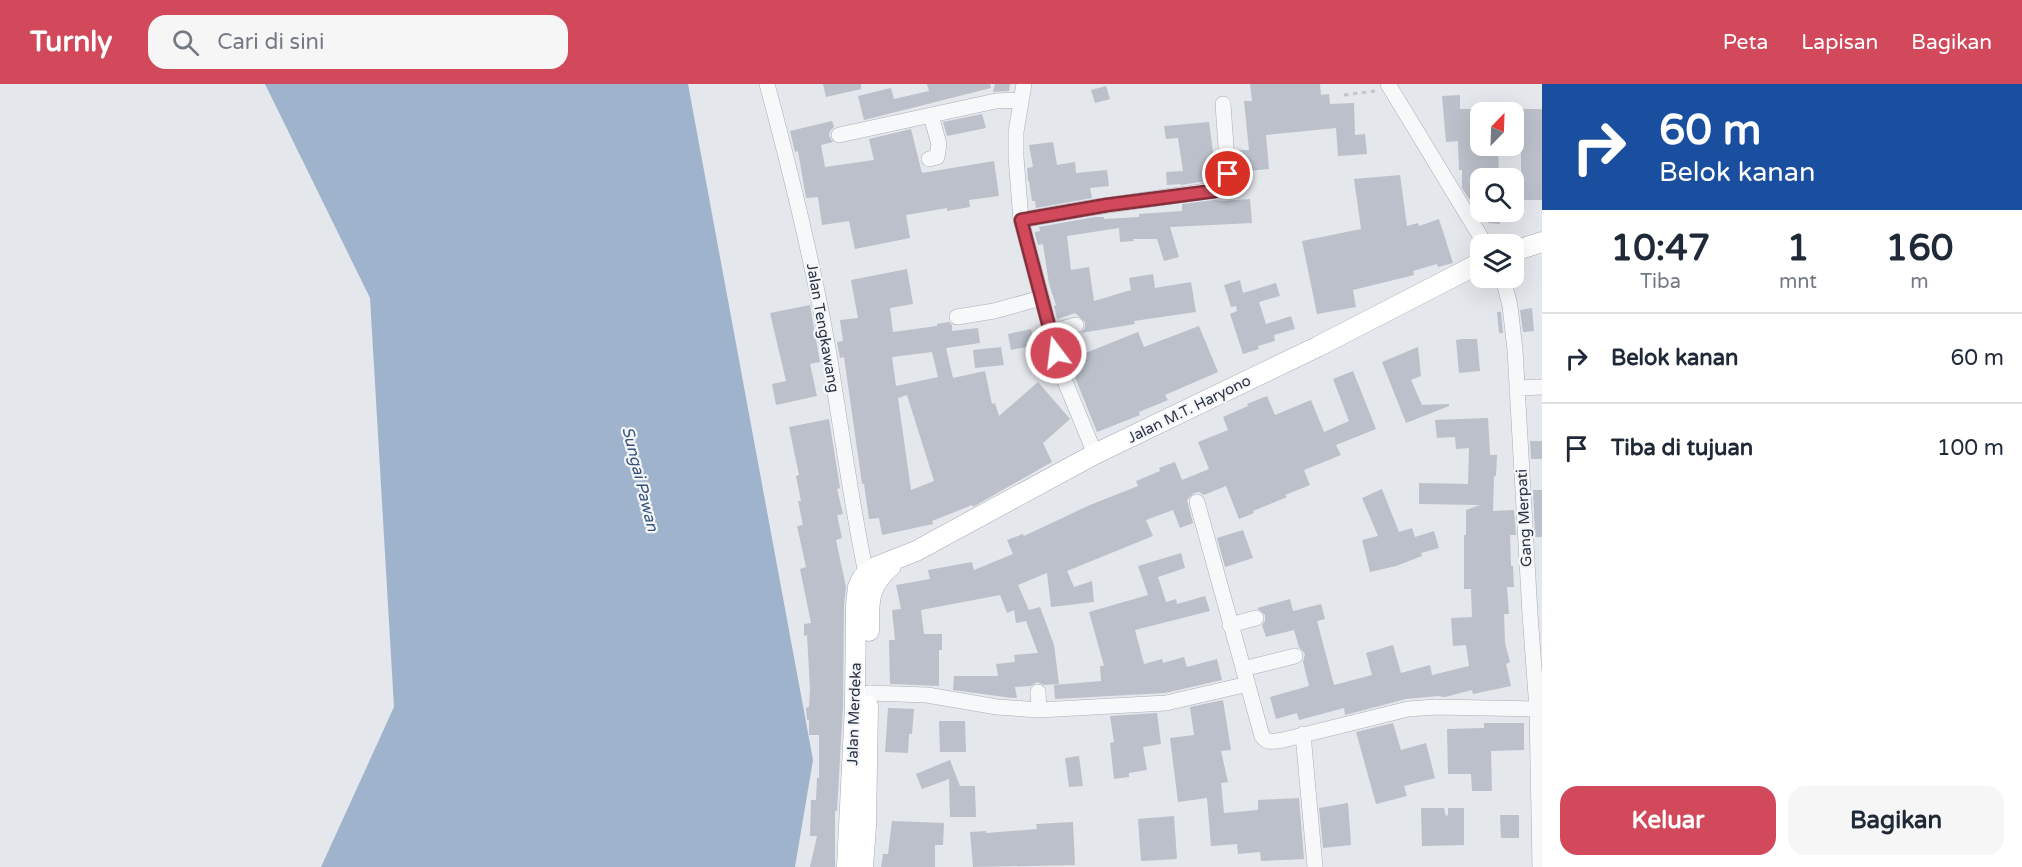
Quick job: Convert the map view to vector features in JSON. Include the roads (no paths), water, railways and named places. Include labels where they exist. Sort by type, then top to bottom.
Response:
[{"type":"main road","points":[[1524,248],[1542,242]]},
{"type":"main road","name":"Jalan M.T. Haryono","points":[[873,572],[976,520],[1095,454],[1317,347],[1470,268]]},
{"type":"main road","name":"Jalan Merdeka","points":[[862,867],[866,826],[870,598],[873,572]]},
{"type":"main road","name":"Jalan Merdeka","points":[[847,867],[855,706],[856,594],[860,582],[873,572]]},
{"type":"street","name":"Jalan Tengkawang","points":[[767,84],[786,152],[829,353],[857,535],[873,572]]},
{"type":"street","points":[[1023,84],[1016,132],[1021,220],[1062,374],[1095,454]]},
{"type":"street","points":[[1389,86],[1479,234]]},
{"type":"street","points":[[839,135],[996,101],[1021,100]]},
{"type":"street","points":[[1021,220],[1221,189],[1228,174],[1223,104]]},
{"type":"street","points":[[929,159],[937,157],[939,147],[931,116]]},
{"type":"street","name":"Gang Merpati","points":[[1506,288],[1510,306],[1517,388],[1539,714],[1540,867]]},
{"type":"street","points":[[957,317],[994,311],[1041,298]]},
{"type":"street","points":[[1050,332],[1076,325]]},
{"type":"street","points":[[1517,388],[1542,387]]},
{"type":"street","points":[[1197,502],[1263,738],[1272,742],[1408,709],[1436,707],[1539,714]]},
{"type":"street","points":[[1230,624],[1256,618]]},
{"type":"street","points":[[1243,669],[1295,656]]},
{"type":"street","points":[[868,693],[927,695],[997,707],[1039,710],[1166,703],[1248,684]]},
{"type":"street","points":[[1038,692],[1039,710]]},
{"type":"street","points":[[1303,734],[1315,867]]},
{"type":"water","name":"Sungai Pawan","points":[[265,84],[688,84],[813,760],[795,867],[321,867],[394,707],[370,298]]}]
